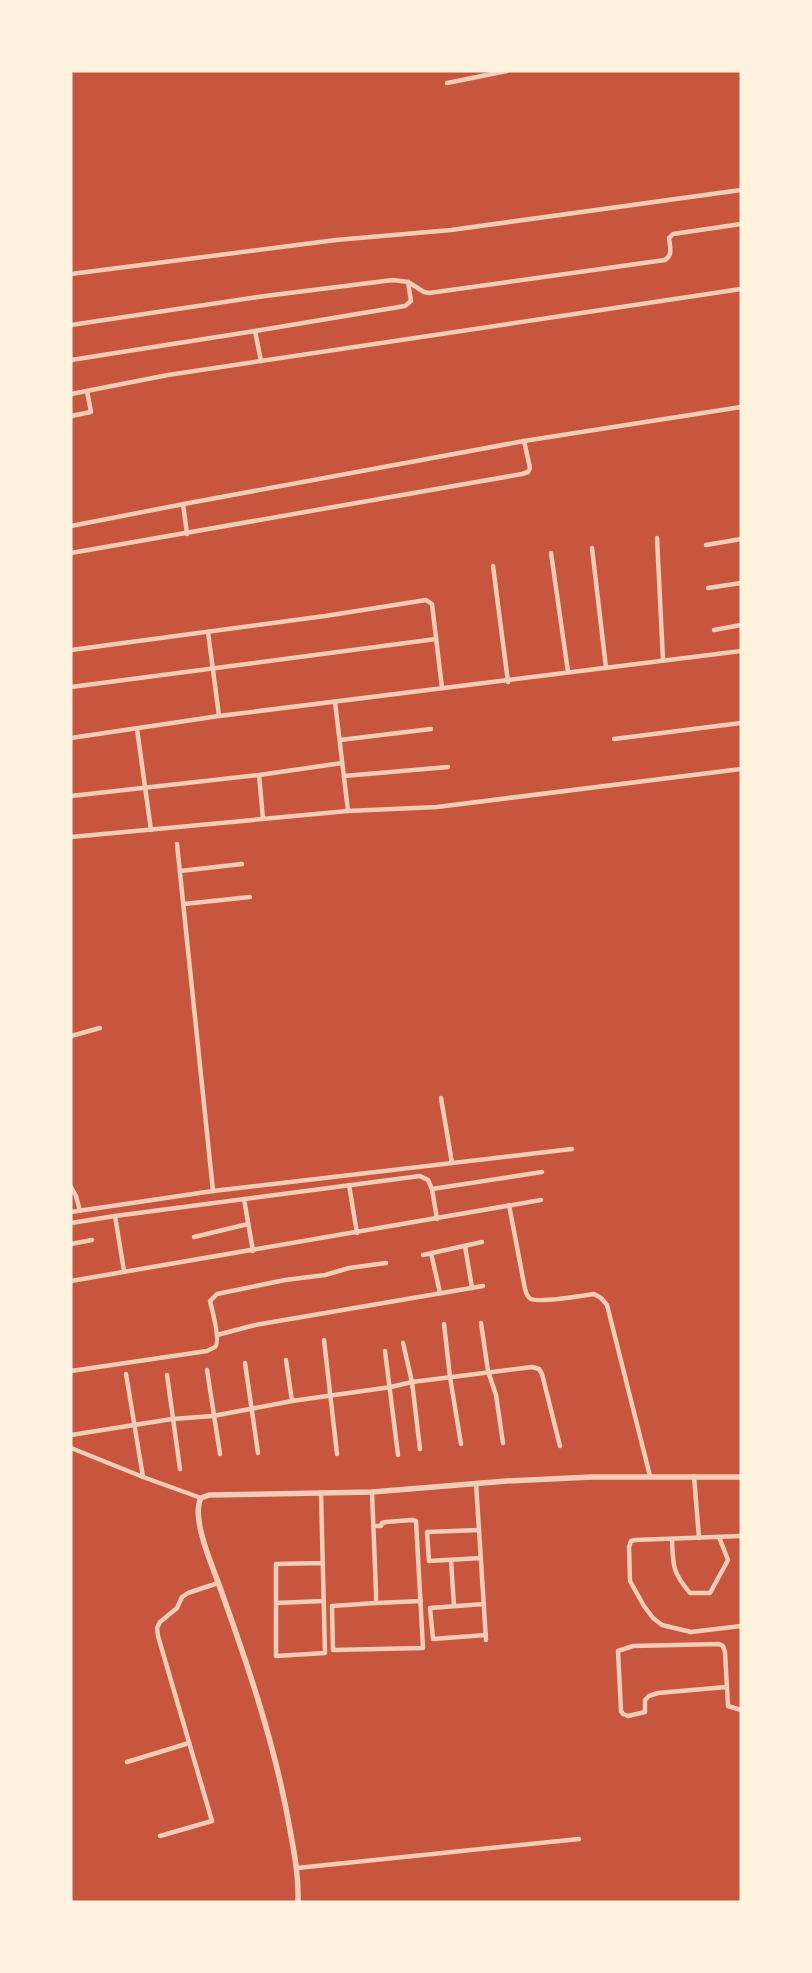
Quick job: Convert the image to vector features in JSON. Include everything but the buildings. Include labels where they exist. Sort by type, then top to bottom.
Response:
[{"type":"street","points":[[447,82],[507,71]]},
{"type":"street","points":[[71,274],[336,240],[451,230],[741,190]]},
{"type":"street","points":[[71,325],[302,291],[393,280],[408,282],[429,293],[665,260],[669,258],[671,253],[670,238],[674,234],[741,224]]},
{"type":"street","points":[[71,360],[405,306],[411,301],[408,282]]},
{"type":"street","points":[[71,394],[168,374],[741,289]]},
{"type":"street","points":[[255,331],[261,361]]},
{"type":"street","points":[[71,416],[91,412],[87,391]]},
{"type":"street","points":[[71,526],[524,441],[741,407]]},
{"type":"street","points":[[71,553],[522,474],[528,472],[530,468],[524,441]]},
{"type":"street","points":[[183,504],[187,534]]},
{"type":"street","points":[[657,538],[663,660]]},
{"type":"street","points":[[706,544],[741,539]]},
{"type":"street","points":[[592,548],[606,668]]},
{"type":"street","points":[[551,553],[568,672]]},
{"type":"street","points":[[493,566],[508,682]]},
{"type":"street","points":[[708,588],[741,583]]},
{"type":"street","points":[[71,650],[325,616],[426,600],[432,604],[442,688]]},
{"type":"street","points":[[714,630],[741,626]]},
{"type":"street","points":[[208,632],[219,716]]},
{"type":"street","points":[[71,687],[436,639]]},
{"type":"street","points":[[71,738],[219,716],[442,688],[508,682],[568,672],[741,651]]},
{"type":"street","points":[[335,702],[348,812]]},
{"type":"street","points":[[614,739],[741,723]]},
{"type":"street","points":[[137,729],[151,830]]},
{"type":"street","points":[[340,740],[431,729]]},
{"type":"street","points":[[71,796],[259,775],[342,763]]},
{"type":"street","points":[[344,776],[448,766]]},
{"type":"street","points":[[71,837],[348,812],[437,807],[741,769]]},
{"type":"street","points":[[259,775],[263,819]]},
{"type":"street","points":[[177,844],[213,1190]]},
{"type":"street","points":[[180,871],[242,864]]},
{"type":"street","points":[[184,904],[250,897]]},
{"type":"street","points":[[71,1036],[100,1028]]},
{"type":"street","points":[[441,1098],[452,1163]]},
{"type":"street","points":[[71,1212],[213,1190],[572,1149]]},
{"type":"street","points":[[432,1190],[542,1172]]},
{"type":"street","points":[[71,1223],[420,1176],[428,1180],[432,1190],[437,1219]]},
{"type":"street","points":[[349,1185],[357,1233]]},
{"type":"street","points":[[71,1187],[76,1196],[80,1211]]},
{"type":"street","points":[[244,1199],[252,1251]]},
{"type":"street","points":[[71,1281],[541,1200]]},
{"type":"street","points":[[509,1205],[525,1289],[528,1296],[532,1300],[542,1300],[594,1294],[607,1305],[650,1476]]},
{"type":"street","points":[[116,1216],[124,1271]]},
{"type":"street","points":[[194,1236],[248,1224]]},
{"type":"street","points":[[71,1244],[92,1240]]},
{"type":"street","points":[[423,1255],[482,1242]]},
{"type":"street","points":[[465,1246],[472,1288]]},
{"type":"street","points":[[431,1253],[440,1292]]},
{"type":"street","points":[[71,1371],[207,1351],[215,1348],[217,1344],[210,1301],[216,1294],[386,1262]]},
{"type":"street","points":[[217,1335],[255,1325],[483,1286]]},
{"type":"street","points":[[481,1323],[488,1372],[496,1395],[503,1443]]},
{"type":"street","points":[[444,1324],[461,1444]]},
{"type":"street","points":[[324,1340],[337,1454]]},
{"type":"street","points":[[403,1343],[412,1382],[420,1449]]},
{"type":"street","points":[[385,1351],[398,1455]]},
{"type":"street","points":[[286,1360],[292,1401]]},
{"type":"street","points":[[245,1363],[258,1453]]},
{"type":"street","points":[[71,1435],[172,1419],[213,1416],[412,1382],[532,1367],[539,1369],[542,1374],[560,1446]]},
{"type":"street","points":[[208,1370],[213,1416],[220,1454]]},
{"type":"street","points":[[126,1374],[143,1477]]},
{"type":"street","points":[[167,1375],[180,1469]]},
{"type":"street","points":[[71,1448],[201,1498],[210,1495],[372,1492],[476,1483],[650,1476],[741,1477]]},
{"type":"street","points":[[694,1476],[699,1538]]},
{"type":"street","points":[[476,1483],[484,1604],[486,1637],[433,1639],[430,1608],[484,1604]]},
{"type":"street","points":[[372,1492],[376,1603]]},
{"type":"street","points":[[321,1494],[323,1563],[324,1601],[325,1653],[276,1656],[276,1564],[323,1563]]},
{"type":"street","points":[[201,1498],[198,1503],[201,1532],[206,1552],[258,1697],[276,1760],[297,1868],[298,1902]]},
{"type":"street","points":[[373,1526],[381,1526],[382,1523],[386,1522],[416,1521],[421,1601],[423,1648],[333,1650],[332,1606],[421,1601]]},
{"type":"street","points":[[479,1530],[427,1532],[429,1561],[481,1558]]},
{"type":"street","points":[[741,1536],[635,1540],[629,1544],[630,1581],[653,1618],[662,1625],[691,1632],[741,1626]]},
{"type":"street","points":[[672,1539],[672,1563],[683,1585],[690,1593],[710,1593],[728,1560],[718,1537]]},
{"type":"street","points":[[451,1560],[454,1606]]},
{"type":"street","points":[[160,1836],[212,1821],[157,1628],[160,1622],[177,1608],[182,1597],[188,1593],[218,1583]]},
{"type":"street","points":[[276,1603],[324,1601]]},
{"type":"street","points":[[726,1687],[658,1693],[649,1696],[645,1700],[645,1712],[628,1716],[621,1711],[618,1651],[632,1646],[719,1644],[723,1646],[726,1652],[728,1706],[741,1710]]},
{"type":"street","points":[[127,1762],[189,1743]]},
{"type":"street","points":[[297,1868],[579,1839]]}]
